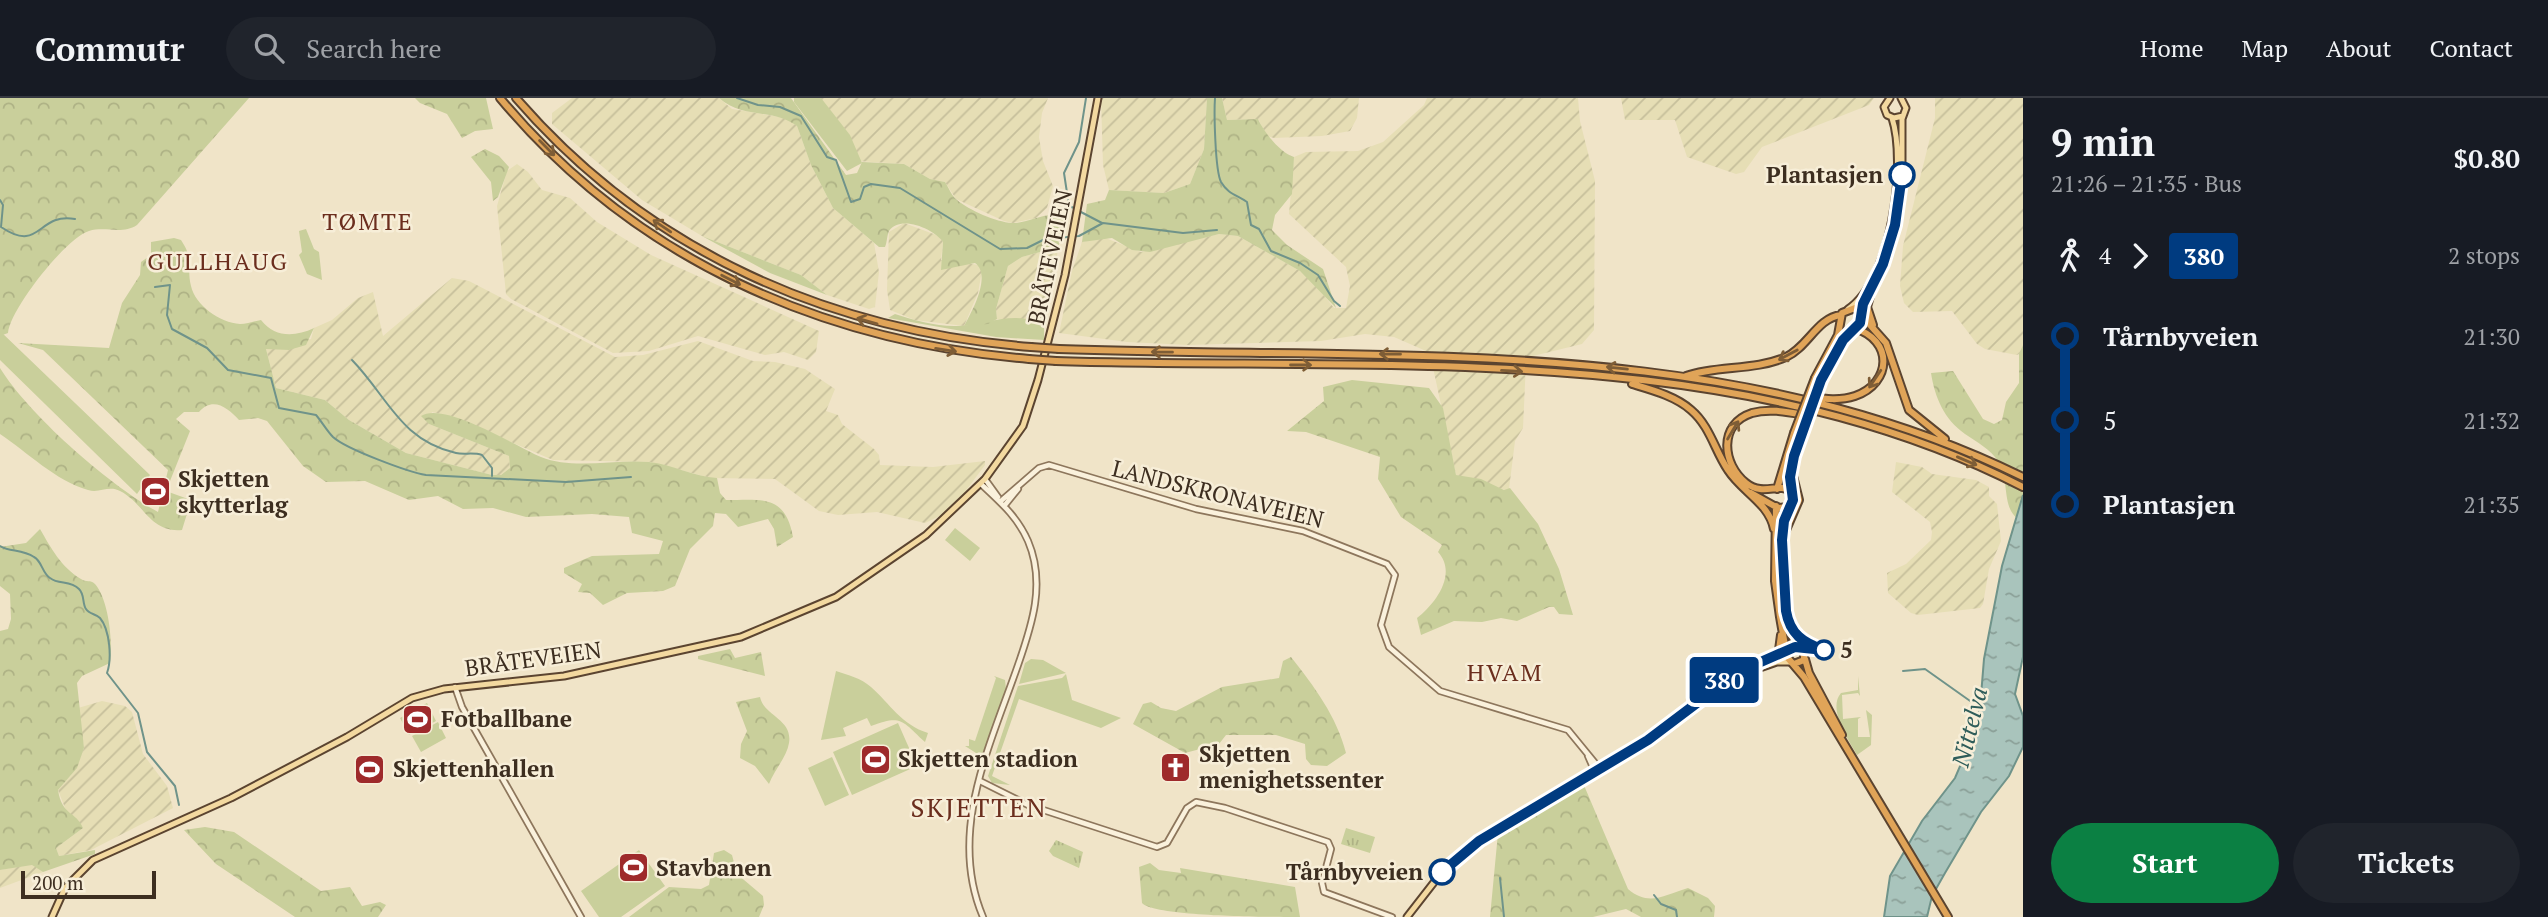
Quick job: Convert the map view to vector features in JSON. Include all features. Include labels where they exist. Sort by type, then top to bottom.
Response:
[{"type":"highway","points":[[500,98],[553,155],[603,198],[666,243],[740,285],[809,315],[877,336],[949,350],[1056,361],[1417,366],[1616,379],[1737,396],[1853,422],[1921,443],[2023,487]]},
{"type":"highway","points":[[516,98],[575,158],[628,202],[692,245],[757,279],[814,304],[882,325],[952,338],[1059,349],[1454,356],[1591,365],[1684,377],[1785,395],[1888,423],[1965,451],[2023,477]]},
{"type":"highway","points":[[1872,289],[1867,310],[1875,330]]},
{"type":"highway","points":[[1948,917],[1847,747],[1787,653],[1775,581],[1772,496],[1838,335],[1841,318],[1847,309],[1861,314],[1888,346],[1909,410],[1934,433],[1965,451]]},
{"type":"highway","points":[[1818,379],[1841,344],[1860,323],[1861,314]]},
{"type":"highway","points":[[1684,377],[1699,372],[1739,370],[1774,361],[1800,348],[1825,320],[1841,318]]},
{"type":"highway","points":[[1785,395],[1842,399],[1859,394],[1873,385],[1883,366],[1882,350],[1872,336],[1854,328],[1844,327],[1841,318]]},
{"type":"highway","points":[[1616,379],[1671,397],[1692,411],[1707,429],[1728,470],[1769,513],[1775,538]]},
{"type":"highway","points":[[1791,491],[1785,487],[1752,487],[1733,468],[1728,456],[1727,441],[1737,422],[1751,414],[1767,411],[1853,422]]},
{"type":"highway","points":[[1797,434],[1791,470],[1793,500],[1784,521],[1782,546],[1786,611],[1791,635],[1805,652],[1809,673],[1847,747]]},
{"type":"highway","points":[[1782,546],[1799,500],[1791,470]]},
{"type":"highway","points":[[1741,485],[1774,505],[1789,507]]},
{"type":"highway","points":[[1765,661],[1780,647],[1781,622]]},
{"type":"highway","points":[[1787,653],[1800,647]]},
{"type":"highway","points":[[1792,663],[1805,659]]},
{"type":"main road","name":"BRÅTEVEIEN","points":[[52,917],[72,879],[103,854],[231,798],[358,731],[407,701],[429,692],[455,687],[554,677],[660,657],[726,641],[784,622],[836,597],[884,566],[942,522],[983,481],[1016,436],[1024,420],[1038,380],[1065,275],[1098,98]]},
{"type":"main road","points":[[1861,314],[1887,255],[1898,215],[1903,116],[1906,105],[1901,98]]},
{"type":"main road","points":[[1847,309],[1868,285],[1890,224],[1897,162],[1892,118],[1885,110],[1888,99]]},
{"type":"main road","points":[[1892,118],[1903,116]]},
{"type":"main road","points":[[1407,917],[1432,882],[1458,856],[1656,734],[1727,679],[1787,653]]},
{"type":"main road","points":[[1727,679],[1777,662],[1792,663]]},
{"type":"street","name":"LANDSKRONAVEIEN","points":[[1002,501],[1040,468],[1051,466],[1196,509],[1303,531],[1387,564],[1395,575],[1383,613],[1381,631],[1389,647],[1406,664],[1432,687],[1449,695],[1559,726],[1576,736],[1598,771]]},
{"type":"street","points":[[983,481],[1016,519],[1034,560],[1036,600],[1028,634],[979,781],[970,818],[968,854],[972,884],[984,917]]},
{"type":"street","points":[[455,687],[460,703],[581,917]]},
{"type":"street","points":[[979,781],[1028,805],[1157,847],[1167,843],[1187,808],[1196,802],[1242,813],[1328,842],[1331,849],[1322,883],[1324,892],[1392,917]]},
{"type":"shaded area","points":[[572,98],[719,98],[732,109],[786,118],[797,126],[811,165],[833,208],[874,243],[879,272],[875,307],[869,309],[827,295],[801,275],[702,236],[642,200],[552,124],[552,113]]},
{"type":"shaded area","points":[[820,98],[1048,98],[1042,113],[1039,137],[1043,161],[1053,186],[1047,208],[1036,218],[1013,223],[1004,221],[956,199],[945,182],[930,179],[904,164],[857,161],[849,134]]},
{"type":"shaded area","points":[[1101,98],[1207,98],[1204,149],[1190,184],[1164,193],[1109,190],[1103,165]]},
{"type":"shaded area","points":[[1222,98],[1359,98],[1357,118],[1350,131],[1322,136],[1274,138],[1267,136],[1258,119],[1227,120]]},
{"type":"shaded area","points":[[1427,98],[1578,98],[1580,121],[1595,181],[1594,330],[1582,344],[1533,356],[1526,362],[1523,428],[1515,441],[1509,489],[1456,475],[1431,358],[1426,351],[1394,337],[1365,334],[1321,341],[1188,345],[1127,342],[1059,333],[1072,271],[1082,242],[1103,237],[1141,252],[1219,234],[1238,236],[1300,271],[1314,283],[1334,308],[1346,308],[1350,286],[1346,267],[1289,214],[1294,157],[1306,152],[1358,151],[1383,142],[1424,105]]},
{"type":"shaded area","points":[[1621,98],[1874,98],[1869,105],[1762,147],[1744,172],[1736,174],[1687,157],[1675,120],[1625,120]]},
{"type":"shaded area","points":[[1935,98],[2023,98],[2023,345],[2021,353],[2017,355],[1985,349],[1977,344],[1952,311],[1913,312],[1904,303],[1900,286],[1903,246],[1935,118]]},
{"type":"shaded area","points":[[517,164],[528,172],[542,190],[570,198],[597,222],[651,255],[819,331],[816,352],[808,360],[784,352],[765,355],[698,336],[649,351],[613,353],[511,299],[506,294],[497,206],[507,171]]},
{"type":"shaded area","points":[[904,223],[939,236],[943,242],[941,260],[979,265],[982,271],[978,293],[964,326],[915,320],[890,310],[887,290],[889,232]]},
{"type":"shaded area","points":[[1058,247],[1054,282],[1043,319],[1034,322],[997,319],[996,309],[1008,266],[1022,257]]},
{"type":"shaded area","points":[[452,278],[469,281],[615,357],[643,355],[698,341],[753,361],[775,362],[805,369],[835,389],[826,411],[838,415],[842,424],[874,449],[879,455],[880,465],[933,467],[985,461],[985,465],[962,496],[942,515],[925,523],[877,512],[838,515],[819,511],[775,479],[711,478],[650,462],[553,460],[457,419],[432,412],[429,424],[509,456],[510,468],[501,475],[492,475],[406,453],[349,420],[325,400],[276,388],[266,349],[311,339],[314,328],[332,320],[358,298],[373,292],[383,336]]},
{"type":"shaded area","points":[[1896,462],[1922,467],[1932,474],[1976,480],[1989,487],[1989,496],[1997,504],[2001,541],[1989,569],[1980,608],[1918,615],[1911,613],[1888,593],[1887,573],[1906,564],[1931,540],[1932,532],[1930,522],[1892,492]]},
{"type":"shaded area","points":[[102,701],[125,706],[132,712],[143,754],[167,786],[173,808],[91,850],[59,856],[56,848],[83,828],[67,813],[58,790],[71,775],[84,748],[78,708]]},
{"type":"shaded area","points":[[33,865],[43,872],[0,888],[0,870]]},
{"type":"green space","points":[[0,98],[249,98],[137,225],[120,230],[89,231],[67,247],[28,292],[11,322],[8,333],[0,336]]},
{"type":"green space","points":[[415,98],[486,98],[493,129],[475,131],[462,138],[447,114],[420,103]]},
{"type":"green space","points":[[719,98],[791,98],[846,175],[857,173],[862,162],[904,164],[930,179],[945,182],[957,200],[991,218],[1019,223],[1048,215],[1062,217],[1068,221],[1058,247],[1022,257],[1008,266],[996,309],[997,319],[988,324],[964,326],[981,285],[982,276],[975,263],[941,270],[943,242],[926,229],[909,224],[894,226],[889,231],[885,247],[879,247],[833,208],[811,165],[797,126],[778,117],[737,109]]},
{"type":"green space","points":[[794,98],[821,98],[850,135],[862,163],[847,171],[794,102]]},
{"type":"green space","points":[[1207,98],[1222,98],[1227,120],[1258,119],[1273,141],[1294,157],[1292,194],[1275,215],[1272,230],[1287,245],[1323,269],[1336,308],[1300,271],[1238,236],[1219,234],[1150,252],[1132,250],[1112,238],[1082,242],[1087,204],[1105,200],[1109,190],[1164,193],[1190,184],[1204,149]]},
{"type":"green space","points":[[485,149],[499,156],[509,167],[498,197],[493,201],[491,182],[471,157]]},
{"type":"green space","points":[[306,229],[314,249],[319,252],[322,280],[307,274],[299,255],[302,252],[299,231]]},
{"type":"green space","points":[[702,236],[801,275],[827,295],[770,273]]},
{"type":"green space","points":[[174,238],[181,240],[188,253],[193,293],[203,306],[217,317],[240,324],[261,320],[273,330],[286,334],[314,328],[306,345],[289,350],[266,349],[276,388],[325,400],[349,420],[406,453],[492,475],[501,475],[510,468],[509,456],[429,424],[421,416],[432,413],[446,415],[481,427],[553,461],[580,464],[649,462],[717,478],[720,493],[726,500],[761,500],[778,506],[789,523],[793,537],[777,547],[774,529],[768,519],[738,527],[726,514],[715,513],[713,526],[690,549],[675,586],[663,591],[627,593],[603,605],[590,593],[578,592],[582,584],[564,573],[564,568],[592,556],[659,554],[663,541],[632,533],[629,517],[592,514],[526,517],[493,508],[463,509],[438,496],[409,500],[365,481],[326,482],[303,466],[267,421],[258,418],[239,420],[230,411],[215,404],[204,407],[199,412],[184,412],[176,419],[190,431],[166,491],[188,499],[190,504],[182,530],[162,527],[120,491],[92,491],[76,486],[53,473],[0,434],[0,368],[30,407],[72,448],[117,485],[158,512],[168,470],[43,350],[18,343],[109,348],[122,303],[140,275],[141,262],[151,255],[151,242]]},
{"type":"green space","points":[[895,314],[932,324],[954,326],[1001,319],[1024,319],[1044,328],[1044,340],[996,337],[888,318]]},
{"type":"green space","points":[[0,331],[150,475],[137,494],[0,360]]},
{"type":"green space","points":[[2023,345],[2023,495],[2017,518],[2009,507],[1999,462],[1951,422],[1938,399],[1931,373],[1953,371],[1983,419],[1994,424],[2002,420],[2006,402],[2019,383],[2019,354]]},
{"type":"green space","points":[[1352,380],[1429,388],[1443,408],[1456,475],[1481,479],[1504,490],[1510,488],[1538,524],[1559,569],[1573,615],[1559,614],[1554,607],[1549,607],[1517,621],[1501,618],[1482,622],[1454,621],[1421,635],[1417,618],[1437,597],[1445,579],[1444,561],[1438,552],[1442,545],[1401,517],[1378,479],[1380,457],[1306,432],[1287,431],[1324,401],[1323,387]]},
{"type":"green space","points":[[955,528],[980,548],[970,561],[945,540]]},
{"type":"green space","points":[[40,529],[57,557],[68,569],[81,579],[95,584],[104,600],[109,622],[110,663],[82,676],[77,683],[84,748],[77,768],[58,790],[63,805],[83,828],[56,848],[59,856],[95,850],[95,854],[43,872],[32,865],[0,870],[0,631],[8,629],[11,619],[10,594],[0,586],[0,547],[26,543]]},
{"type":"green space","points":[[730,649],[735,658],[761,652],[765,676],[698,659],[698,656]]},
{"type":"green space","points":[[1291,657],[1324,702],[1342,740],[1346,753],[1327,766],[1311,765],[1306,759],[1305,744],[1276,735],[1226,735],[1219,744],[1185,753],[1133,724],[1143,704],[1151,702],[1161,708],[1176,711],[1222,687],[1279,678],[1283,661]]},
{"type":"green space","points":[[1031,659],[1043,660],[1066,673],[1019,684],[1025,663]]},
{"type":"green space","points":[[836,671],[867,684],[911,725],[928,733],[925,742],[901,722],[889,720],[871,726],[867,718],[843,728],[846,736],[821,740]]},
{"type":"green space","points":[[1066,674],[1072,700],[1121,718],[1101,728],[1019,699],[992,776],[1010,785],[992,783],[988,776],[1018,686],[1062,678]]},
{"type":"green space","points":[[994,676],[1005,680],[1006,689],[986,751],[975,768],[976,753],[965,746],[969,746],[969,739],[975,741],[996,678]]},
{"type":"green space","points":[[1858,676],[1860,696],[1858,693],[1842,695],[1843,719],[1861,717],[1858,719],[1858,737],[1870,737],[1866,710],[1872,715],[1871,745],[1857,755],[1841,724],[1836,707],[1841,693],[1858,690]]},
{"type":"green space","points":[[760,697],[767,709],[787,728],[789,735],[786,753],[769,784],[755,766],[740,758],[741,744],[747,731],[736,702]]},
{"type":"green space","name":"Fotballbane","points":[[427,703],[436,721],[409,735],[400,718]]},
{"type":"green space","points":[[438,722],[446,738],[421,752],[412,736]]},
{"type":"green space","name":"Skjetten stadion","points":[[898,723],[917,766],[852,795],[833,752]]},
{"type":"green space","points":[[832,757],[849,795],[825,806],[808,768]]},
{"type":"green space","points":[[1583,783],[1628,889],[1643,897],[1657,898],[1688,888],[1708,898],[1715,906],[1714,917],[1641,917],[1626,909],[1593,917],[1490,917],[1498,833]]},
{"type":"green space","points":[[205,827],[234,832],[321,891],[350,887],[362,906],[380,902],[386,905],[378,917],[295,917],[216,864],[184,830]]},
{"type":"green space","points":[[1346,828],[1375,837],[1370,853],[1341,844]]},
{"type":"green space","points":[[1056,840],[1083,852],[1079,868],[1053,856],[1049,851]]},
{"type":"green space","name":"Stavbanen","points":[[639,850],[665,886],[621,917],[599,917],[581,891]]},
{"type":"green space","points":[[724,850],[732,855],[737,874],[763,896],[764,905],[759,917],[629,917],[669,887],[701,889],[709,885],[714,853]]},
{"type":"green space","points":[[1150,863],[1159,870],[1181,873],[1180,868],[1295,887],[1300,917],[1190,914],[1151,908],[1142,903],[1139,867]]},
{"type":"water","points":[[2023,495],[2023,657],[2015,694],[2023,716],[2023,747],[2009,776],[1981,812],[1932,896],[1927,917],[1884,917],[1890,876],[1922,821],[1955,778],[1972,738],[1980,708],[1984,659],[2002,566]]},
{"type":"waterway","points":[[737,98],[758,105],[780,107],[801,116],[827,157],[836,160],[851,202],[860,199],[864,187],[871,184],[900,188],[1000,249],[1027,248],[1045,239],[1079,236],[1103,223],[1183,233],[1217,230]]},
{"type":"waterway","points":[[1074,208],[1069,206],[1064,173],[1079,142],[1086,98]]},
{"type":"waterway","points":[[1215,98],[1216,154],[1221,182],[1230,192],[1247,202],[1251,225],[1259,229],[1271,251],[1300,263],[1318,275],[1340,306]]},
{"type":"waterway","points":[[0,200],[3,205],[1,227],[14,234],[24,236],[53,221],[75,219]]},
{"type":"waterway","points":[[1079,211],[1102,223]]},
{"type":"waterway","points":[[155,287],[170,285],[167,315],[172,329],[207,348],[228,370],[271,378],[279,408],[316,415],[333,437],[350,448],[426,475],[566,482],[631,477]]},
{"type":"waterway","points":[[352,360],[408,428],[437,447],[456,453],[482,455],[492,468],[492,476]]},
{"type":"waterway","points":[[0,546],[30,554],[37,559],[50,578],[76,586],[82,594],[86,609],[100,618],[109,645],[107,673],[138,713],[147,752],[175,786],[179,805]]},
{"type":"waterway","name":"Nittelva","points":[[1903,671],[1925,669],[1980,708]]},
{"type":"waterway","points":[[1500,878],[1504,917]]},
{"type":"waterway","points":[[1654,895],[1661,904],[1676,910],[1677,917]]},
{"type":"bus line","name":"380","points":[[1442,872],[1479,841],[1648,740],[1738,672],[1787,653],[1795,647],[1824,650],[1801,640],[1787,620],[1783,595],[1782,540],[1784,521],[1794,498],[1790,485],[1791,470],[1800,435],[1821,380],[1843,340],[1860,323],[1864,300],[1883,264],[1895,225],[1902,175]]},
{"type":"place","name":"Plantasjen","points":[[1902,175]]},
{"type":"place","name":"Skjetten skytterlag","points":[[155,492]]},
{"type":"place","name":"5","points":[[1824,650]]},
{"type":"place","name":"Fotballbane","points":[[418,719]]},
{"type":"place","name":"Skjetten stadion","points":[[875,759]]},
{"type":"place","name":"Skjetten menighetssenter","points":[[1176,767]]},
{"type":"place","name":"Skjettenhallen","points":[[370,769]]},
{"type":"place","name":"Stavbanen","points":[[633,868]]},
{"type":"place","name":"Tårnbyveien","points":[[1442,872]]},
{"type":"district","name":"TØMTE","points":[[368,222]]},
{"type":"district","name":"GULLHAUG","points":[[218,262]]},
{"type":"district","name":"HVAM","points":[[1505,673]]},
{"type":"district","name":"SKJETTEN","points":[[979,808]]}]
